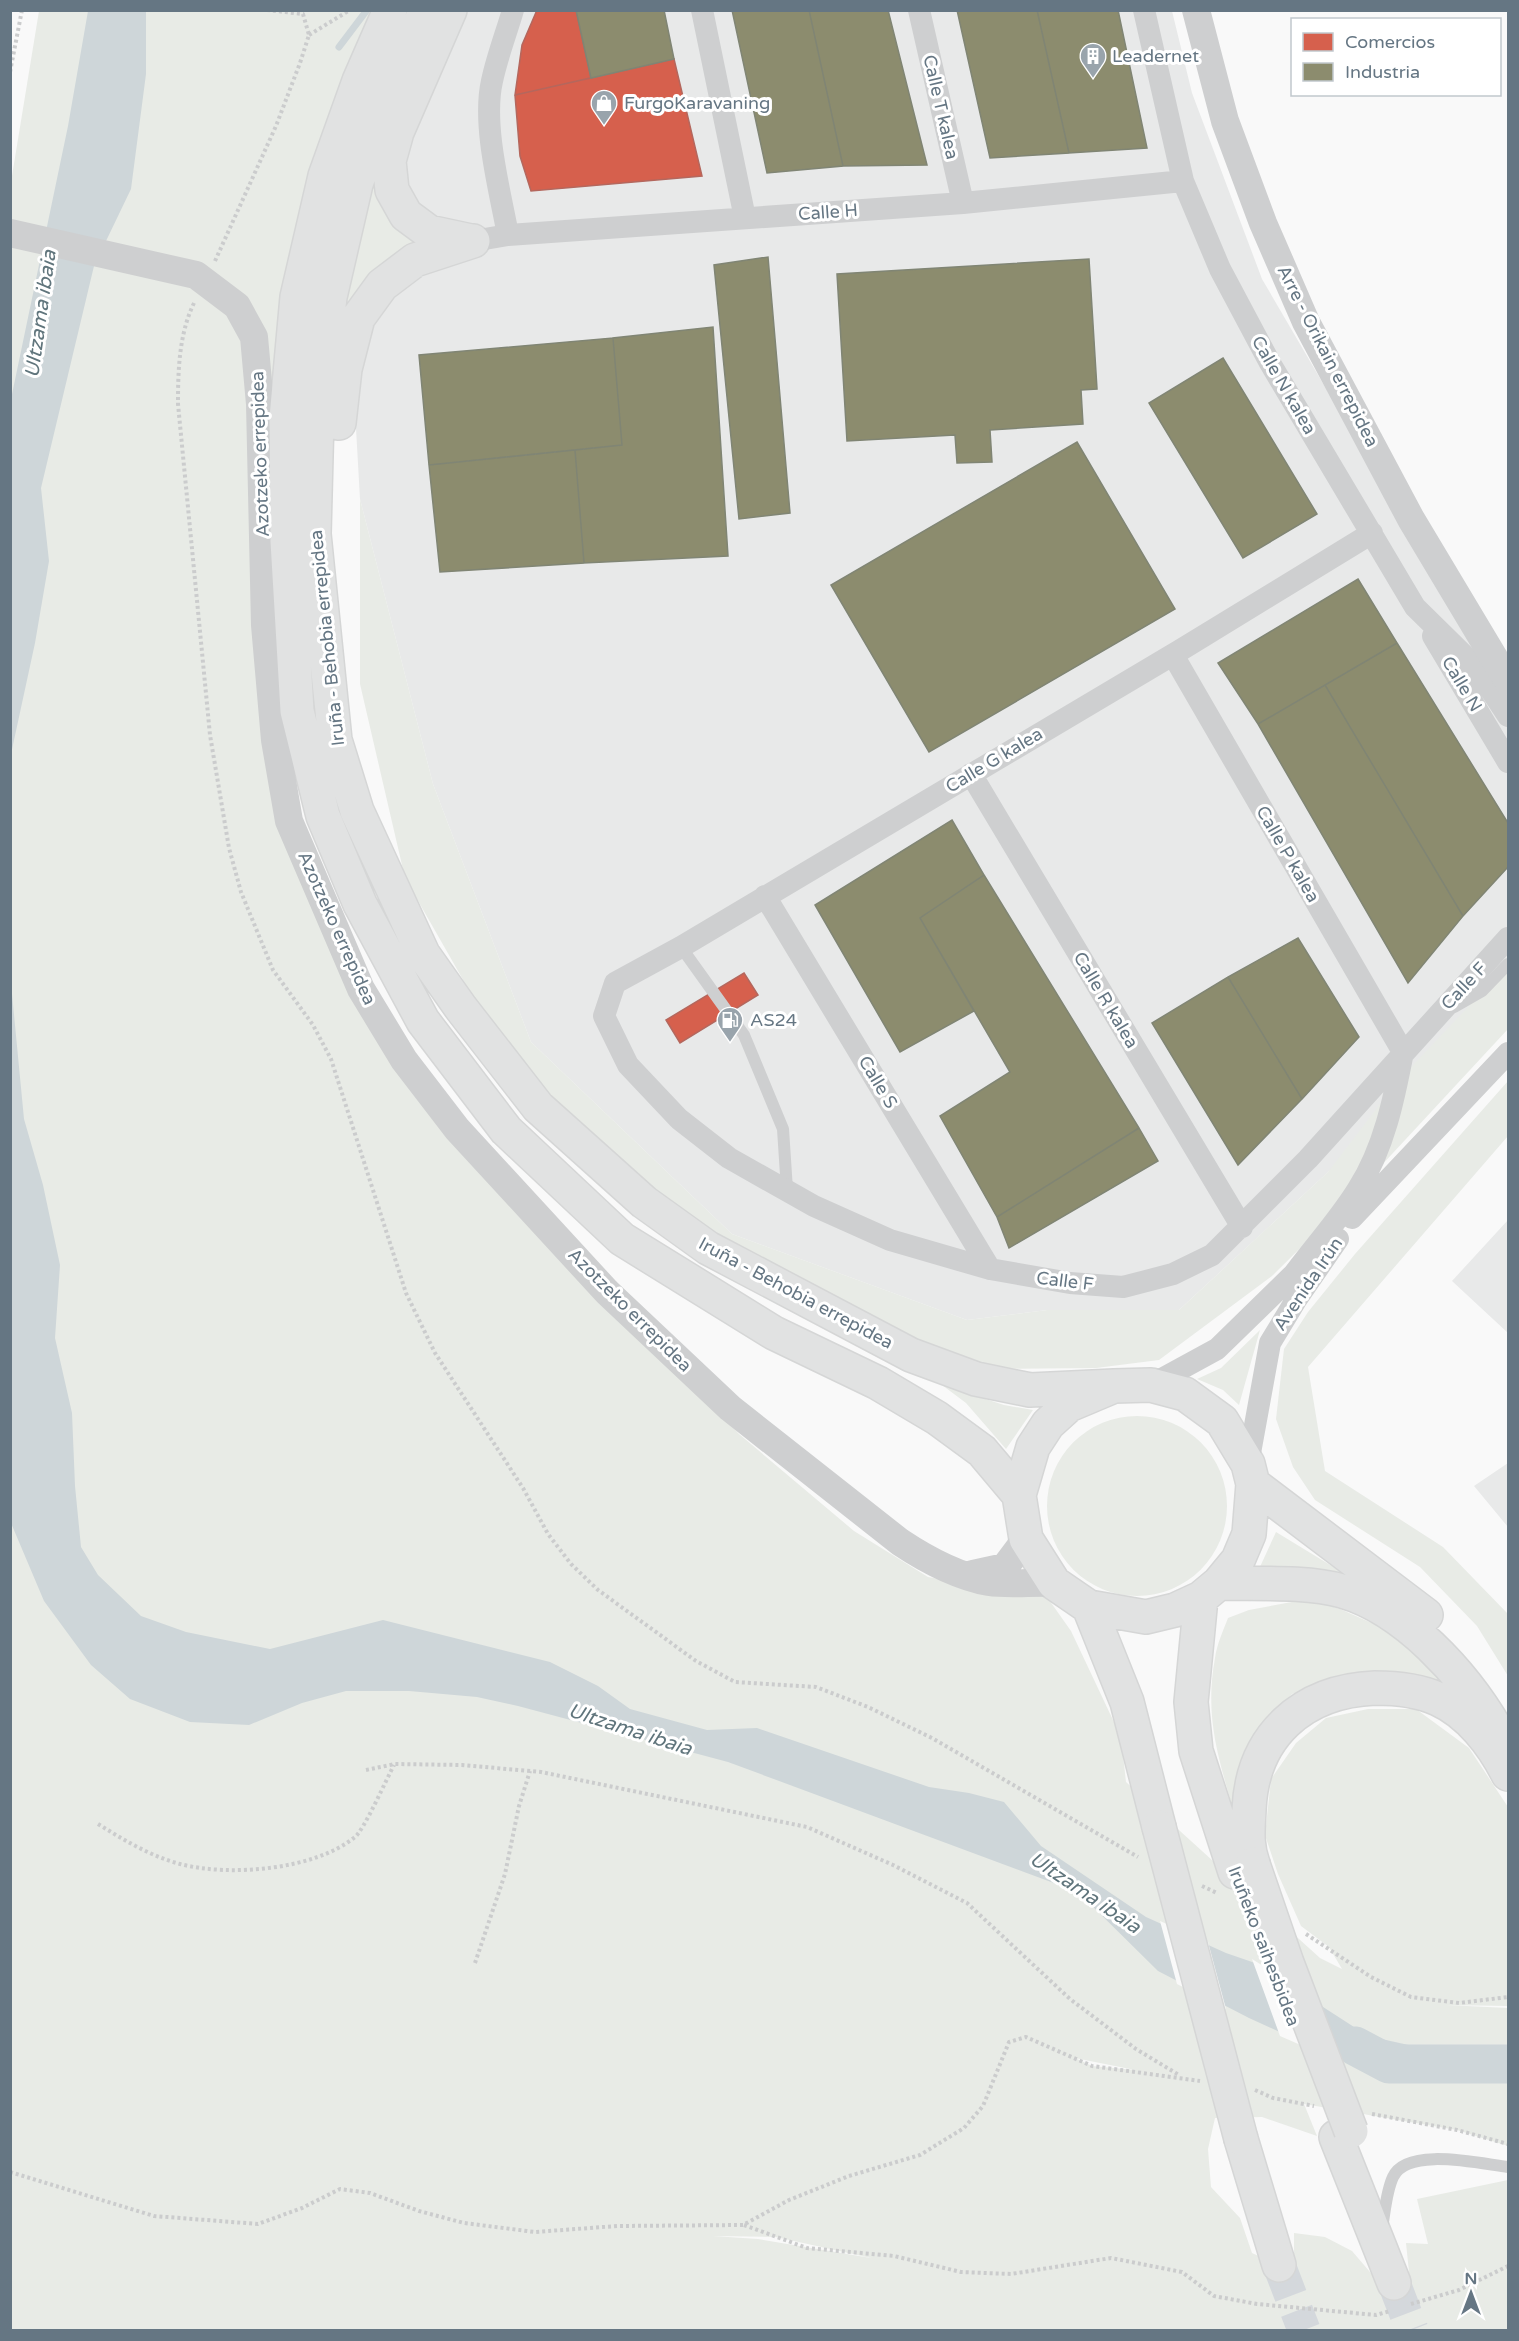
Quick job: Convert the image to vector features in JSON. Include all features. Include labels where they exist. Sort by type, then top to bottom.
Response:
[{"type":"highway","name":"Iruña - Behobia errepidea","points":[[390,10],[359,81],[325,176],[297,297],[286,418],[287,541],[297,711],[324,816],[360,904],[423,1021],[506,1130],[622,1239],[774,1333],[878,1383],[937,1418],[982,1451],[1020,1495]]},
{"type":"highway","name":"Iruña - Behobia errepidea","points":[[426,10],[389,91],[356,184],[330,297],[316,417],[314,534],[335,740],[357,811],[423,954],[460,1008],[538,1107],[644,1202],[708,1248],[911,1355],[976,1379],[1030,1390],[1151,1384],[1185,1394],[1222,1421],[1250,1474]]},
{"type":"highway","points":[[450,10],[398,132],[389,161],[392,190],[406,215],[429,232],[472,241]]},
{"type":"highway","points":[[331,707],[337,436],[345,369],[358,318],[382,285],[415,260],[472,241]]},
{"type":"highway","points":[[1114,1386],[1069,1405],[1048,1425],[1033,1447],[1020,1495],[1026,1539],[1054,1583],[1089,1607],[1146,1617],[1175,1610],[1210,1591],[1238,1560],[1249,1534],[1250,1474]]},
{"type":"highway","points":[[1250,1474],[1417,1607],[1450,1639],[1482,1677],[1509,1719]]},
{"type":"highway","points":[[1210,1591],[1296,1585],[1342,1591],[1379,1608],[1412,1629],[1442,1656],[1490,1719],[1509,1751]]},
{"type":"highway","name":"Iruñeko saihesbidea","points":[[1210,1591],[1191,1702],[1196,1751],[1244,1868],[1344,2134],[1357,2187],[1399,2299]]},
{"type":"highway","points":[[1089,1607],[1127,1702],[1241,2139],[1279,2265]]},
{"type":"highway","points":[[1244,1868],[1250,1787],[1260,1755],[1282,1724],[1311,1703],[1321,1699],[1351,1689],[1397,1688],[1437,1698],[1472,1722],[1502,1761],[1509,1774]]},
{"type":"street","points":[[507,235],[492,148],[489,110],[491,82],[513,10]]},
{"type":"street","points":[[702,10],[746,218]]},
{"type":"street","name":"Calle T kalea","points":[[919,10],[963,203]]},
{"type":"street","name":"Calle N kalea","points":[[1144,10],[1183,181],[1220,269],[1270,363],[1415,607],[1475,666],[1509,716]]},
{"type":"street","name":"Arre - Orikain errepidea","points":[[1196,10],[1225,121],[1263,223],[1306,322],[1411,519],[1509,681]]},
{"type":"street","name":"Calle H","points":[[472,241],[507,235],[963,203],[1183,181]]},
{"type":"street","name":"Azotzeko errepidea","points":[[10,232],[158,264],[196,275],[237,306],[254,338],[260,404],[265,625],[275,740],[289,821],[361,989],[404,1060],[457,1129],[607,1292],[722,1400],[900,1542],[928,1560],[965,1576],[991,1582],[1054,1583]]},
{"type":"street","name":"Calle G kalea","points":[[615,983],[681,947],[1173,655],[1372,533]]},
{"type":"street","name":"Calle N","points":[[1415,607],[1509,762]]},
{"type":"street","name":"Calle P kalea","points":[[1173,655],[1403,1052]]},
{"type":"street","name":"Calle R kalea","points":[[971,774],[1242,1227]]},
{"type":"street","name":"Calle S","points":[[765,896],[990,1269]]},
{"type":"street","name":"Calle F","points":[[615,983],[604,1016],[628,1065],[688,1125],[729,1158],[814,1206],[890,1240],[990,1269],[1070,1283],[1123,1287],[1173,1274],[1212,1255],[1308,1159],[1509,938]]},
{"type":"street","name":"Avenida Irún","points":[[1291,1278],[1359,1189],[1377,1152],[1389,1117],[1403,1052]]},
{"type":"street","name":"Avenida Irún","points":[[1151,1384],[1217,1349],[1356,1214],[1509,1053]]},
{"type":"street","name":"Avenida Irún","points":[[1250,1474],[1270,1343],[1296,1300],[1356,1214]]},
{"type":"street","points":[[965,1576],[1005,1567],[1026,1539]]},
{"type":"lane","points":[[681,947],[744,1035],[783,1129],[787,1190]]},
{"type":"lane","points":[[1444,1007],[1457,1007],[1482,992],[1509,964]]},
{"type":"lane","points":[[1378,2244],[1393,2176],[1401,2168],[1415,2161],[1440,2159],[1509,2167]]},
{"type":"path","points":[[10,72],[22,10]]},
{"type":"path","points":[[309,35],[350,10]]},
{"type":"path","points":[[98,1824],[144,1851],[181,1864],[230,1870],[289,1866],[321,1856],[357,1836],[394,1764]]},
{"type":"path","points":[[366,1770],[394,1764],[462,1765],[530,1771],[610,1785],[807,1827],[893,1865],[967,1903],[1070,1999],[1136,2049],[1174,2074],[1203,2082],[1092,2066],[1026,2037],[1009,2042],[983,2106],[964,2128],[920,2155],[829,2184],[789,2200],[743,2225]]},
{"type":"path","points":[[475,1963],[505,1874],[519,1806],[530,1771]]},
{"type":"path","points":[[10,2172],[154,2216],[258,2224],[302,2208],[340,2189],[370,2193],[419,2211],[464,2223],[535,2232],[617,2226],[743,2225],[807,2248],[894,2256],[961,2272],[1011,2274],[1111,2258],[1182,2272],[1214,2296],[1257,2304],[1376,2315],[1399,2299],[1459,2290],[1509,2266]]},
{"type":"shaded area","points":[[39,11],[388,11],[356,77],[289,821],[404,1060],[602,1287],[739,1434],[854,1531],[928,1577],[1047,1597],[1071,1631],[1121,1737],[1126,1782],[1320,1958],[1342,1969],[1329,1947],[1301,1926],[1278,1874],[1265,1835],[1271,1779],[1296,1743],[1326,1718],[1368,1709],[1416,1709],[1469,1748],[1508,1807],[1508,2006],[1446,2005],[1508,2008],[1508,2146],[1457,2130],[1304,2104],[1317,2136],[1262,2117],[1215,2118],[1208,2149],[1211,2187],[1240,2218],[1252,2253],[1279,2265],[1294,2255],[1294,2233],[1325,2237],[1352,2251],[1382,2286],[1394,2283],[1409,2272],[1406,2243],[1428,2244],[1417,2199],[1508,2180],[1508,2330],[11,2330],[10,188]],"holes":[[[1075,2058],[1135,2070],[1092,2066]],[[713,2236],[776,2237],[871,2258],[758,2239]]]},
{"type":"shaded area","points":[[467,11],[1172,11],[1192,93],[1262,279],[1508,700],[1508,991],[1486,1026],[1179,1310],[1047,1310],[967,1320],[732,1234],[531,1042],[433,784],[360,499],[354,393],[377,253],[420,112]]},
{"type":"shaded area","points":[[379,159],[427,244],[387,259],[362,285],[339,334],[347,283]]},
{"type":"shaded area","points":[[360,499],[433,784],[531,1042],[732,1234],[967,1320],[1047,1310],[1179,1310],[1328,1172],[1397,1082],[1508,965],[1508,1029],[1354,1195],[1272,1276],[1159,1360],[1096,1368],[978,1369],[888,1330],[721,1239],[567,1125],[478,1006],[405,878],[360,684]]},
{"type":"shaded area","points":[[1508,1081],[1508,1136],[1308,1367],[1325,1471],[1443,1547],[1508,1614],[1508,1676],[1477,1626],[1420,1567],[1315,1500],[1293,1467],[1276,1419],[1284,1349],[1308,1312],[1355,1254]]},
{"type":"shaded area","points":[[1508,1220],[1508,1333],[1452,1281]]},
{"type":"shaded area","points":[[1260,1330],[1239,1405],[1223,1390],[1197,1379],[1221,1368]]},
{"type":"shaded area","points":[[942,1385],[1004,1405],[1033,1410],[1006,1449],[966,1403]]},
{"type":"shaded area","points":[[1137,1416],[1171,1423],[1187,1431],[1201,1442],[1212,1456],[1220,1472],[1227,1506],[1220,1540],[1212,1556],[1201,1570],[1187,1581],[1171,1589],[1137,1596],[1103,1589],[1087,1581],[1073,1570],[1062,1556],[1054,1540],[1047,1506],[1054,1472],[1062,1456],[1073,1442],[1087,1431],[1103,1423]]},
{"type":"shaded area","points":[[1508,1463],[1508,1527],[1474,1486]]},
{"type":"shaded area","points":[[1276,1532],[1345,1574],[1315,1570],[1259,1569]]},
{"type":"shaded area","points":[[1308,1599],[1340,1609],[1383,1628],[1424,1657],[1446,1689],[1388,1672],[1346,1675],[1292,1694],[1253,1738],[1240,1785],[1235,1816],[1219,1757],[1212,1719],[1212,1680],[1219,1643],[1228,1618],[1249,1610]]},
{"type":"water","points":[[88,11],[146,11],[146,74],[131,189],[94,266],[41,488],[49,561],[35,643],[11,754],[11,399],[68,126]]},
{"type":"water","points":[[10,973],[24,1119],[43,1185],[60,1265],[55,1338],[72,1413],[75,1486],[81,1547],[98,1575],[141,1616],[186,1632],[270,1649],[383,1620],[550,1662],[598,1686],[630,1709],[707,1730],[757,1728],[929,1787],[969,1793],[1004,1802],[1041,1846],[1146,1917],[1226,1953],[1255,1963],[1368,2036],[1413,2046],[1508,2046],[1508,2064],[1405,2064],[1372,2074],[1249,2018],[1158,1971],[1078,1892],[728,1762],[518,1706],[477,1697],[409,1691],[346,1691],[302,1703],[249,1725],[190,1722],[130,1699],[91,1665],[44,1601],[11,1523]]},
{"type":"pier","points":[[1160,1921],[1208,1942],[1226,2009],[1177,1984]]},
{"type":"pier","points":[[1252,1959],[1319,2001],[1344,2064],[1280,2036]]},
{"type":"building: Comercios","name":"FurgoKaravaning","points":[[537,10],[576,10],[591,78],[515,95],[522,45]]},
{"type":"building: Comercios","name":"FurgoKaravaning","points":[[674,59],[702,176],[531,191],[520,156],[515,95]]},
{"type":"building: Comercios","points":[[744,973],[758,995],[680,1043],[666,1020]]},
{"type":"building: Industria","points":[[576,10],[664,10],[674,59],[591,78]]},
{"type":"building: Industria","points":[[732,10],[809,10],[843,166],[767,173]]},
{"type":"building: Industria","points":[[809,10],[888,10],[927,165],[843,166]]},
{"type":"building: Industria","points":[[957,10],[1037,10],[1069,153],[990,158]]},
{"type":"building: Industria","name":"Leadernet","points":[[1037,10],[1118,10],[1147,148],[1069,153]]},
{"type":"building: Industria","points":[[768,257],[790,513],[739,519],[714,265]]},
{"type":"building: Industria","points":[[1089,259],[1097,389],[1081,390],[1083,424],[990,430],[992,462],[957,463],[955,435],[847,441],[837,274]]},
{"type":"building: Industria","points":[[713,327],[728,556],[584,563],[575,450],[622,445],[613,338]]},
{"type":"building: Industria","points":[[613,338],[622,445],[429,465],[419,355]]},
{"type":"building: Industria","points":[[1223,358],[1317,514],[1243,558],[1149,403]]},
{"type":"building: Industria","points":[[1077,442],[1175,609],[929,752],[831,585]]},
{"type":"building: Industria","points":[[575,450],[584,563],[440,572],[429,465]]},
{"type":"building: Industria","points":[[1358,579],[1397,643],[1258,724],[1218,663]]},
{"type":"building: Industria","points":[[1397,643],[1508,823],[1508,867],[1463,916],[1325,685]]},
{"type":"building: Industria","points":[[1325,685],[1463,916],[1408,983],[1258,724]]},
{"type":"building: Industria","points":[[952,820],[984,875],[920,918],[974,1011],[900,1052],[815,905]]},
{"type":"building: Industria","points":[[984,875],[1139,1128],[997,1217],[940,1116],[1010,1072],[920,918]]},
{"type":"building: Industria","points":[[1298,938],[1359,1037],[1302,1099],[1228,977]]},
{"type":"building: Industria","points":[[1228,977],[1302,1099],[1238,1165],[1152,1023]]},
{"type":"building: Industria","points":[[1139,1128],[1158,1161],[1009,1248],[997,1217]]},
{"type":"waterway","points":[[339,47],[367,10]]},
{"type":"waterway","name":"Ultzama ibaia","points":[[1355,2046],[1389,2064],[1508,2064]]},
{"type":"tunnel","points":[[1279,2265],[1304,2330]]},
{"type":"tunnel","points":[[1394,2283],[1412,2330]]},
{"type":"place","name":"Leadernet","points":[[1093,79]]},
{"type":"place","name":"FurgoKaravaning","points":[[604,126]]},
{"type":"place","name":"AS24","points":[[730,1043]]}]
